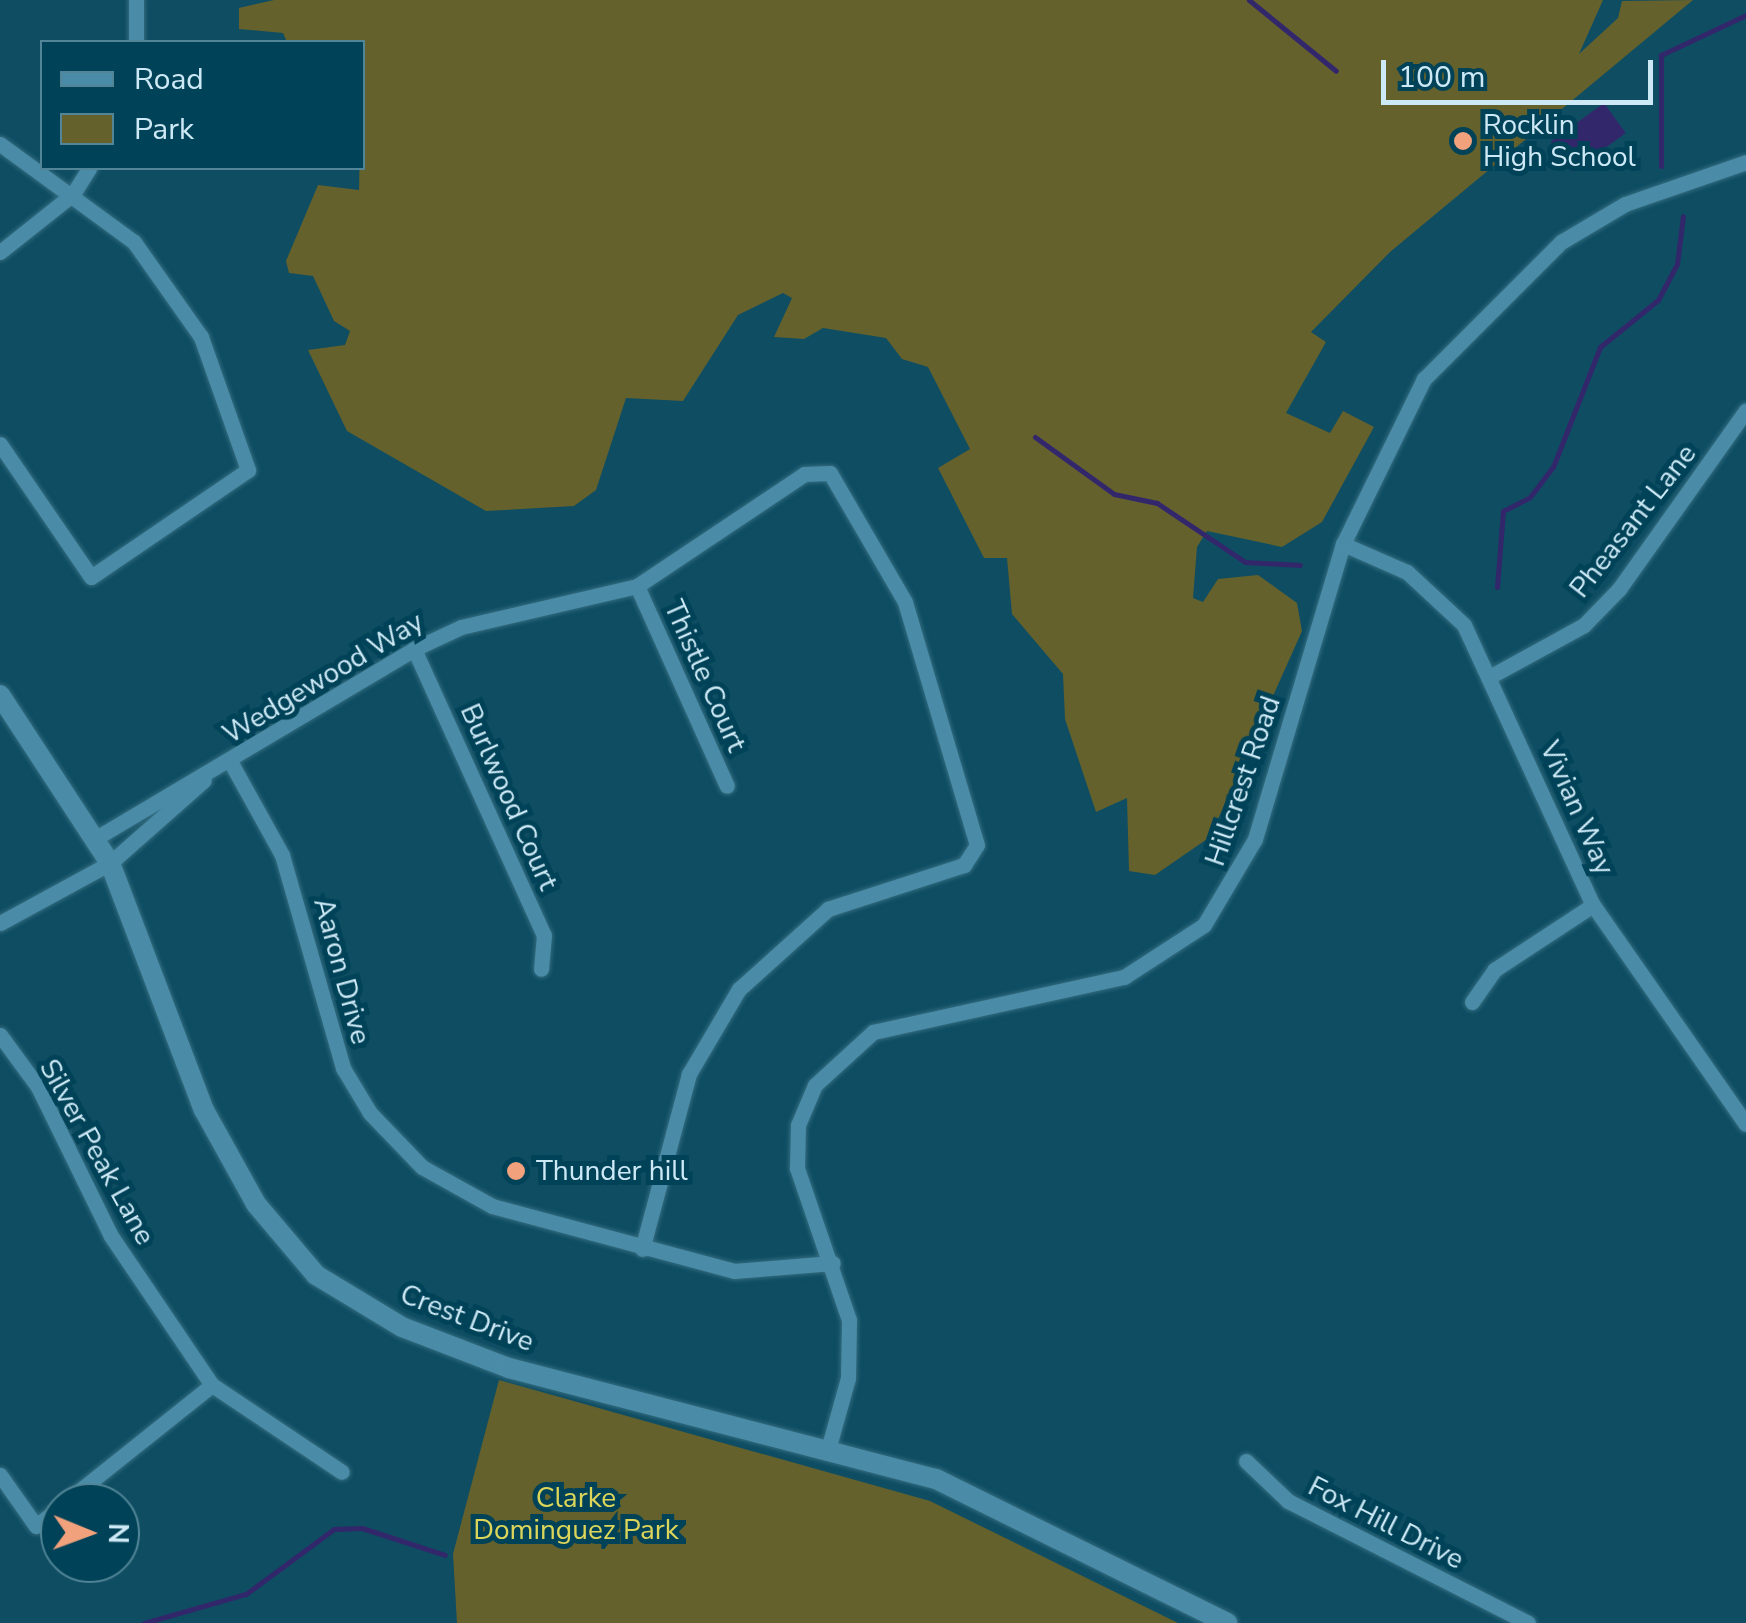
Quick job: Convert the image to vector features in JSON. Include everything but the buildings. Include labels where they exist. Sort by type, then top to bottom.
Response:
[{"type":"street","points":[[136,0],[136,40]]},
{"type":"street","points":[[0,144],[134,242],[201,338],[248,470],[91,577],[0,444]]},
{"type":"street","name":"Hillcrest Road","points":[[829,1446],[848,1378],[849,1320],[833,1262],[797,1168],[798,1126],[815,1085],[874,1032],[1124,977],[1204,925],[1256,838],[1343,544],[1408,402],[1490,307],[1561,242],[1625,204],[1746,162]]},
{"type":"street","points":[[0,252],[73,194],[88,170]]},
{"type":"street","name":"Pheasant Lane","points":[[1491,676],[1556,643],[1620,589],[1746,410]]},
{"type":"street","name":"Wedgewood Way","points":[[96,838],[160,795],[231,763],[414,649],[461,627],[637,586],[804,474],[830,473],[905,602],[977,844],[964,865],[828,909],[738,989],[690,1074],[642,1249]]},
{"type":"street","name":"Vivian Way","points":[[1343,544],[1431,590],[1491,676],[1593,905],[1746,1124]]},
{"type":"street","name":"Thistle Court","points":[[637,586],[727,786]]},
{"type":"street","name":"Burlwood Court","points":[[414,649],[544,935],[542,969]]},
{"type":"street","name":"Crest Drive","points":[[0,695],[110,863],[204,1110],[256,1204],[316,1275],[402,1327],[508,1368],[829,1446],[988,1501],[1227,1623]]},
{"type":"street","name":"Aaron Drive","points":[[231,763],[285,864],[332,1042],[385,1132],[461,1194],[642,1249],[758,1274],[833,1262]]},
{"type":"street","name":"Wedgewood Way","points":[[110,863],[209,775]]},
{"type":"street","points":[[160,795],[170,813]]},
{"type":"street","points":[[0,924],[110,863]]},
{"type":"street","points":[[1472,1002],[1494,970],[1593,905]]},
{"type":"street","name":"Silver Peak Lane","points":[[0,1035],[38,1087],[110,1236],[212,1385]]},
{"type":"street","points":[[90,1483],[212,1385],[342,1472]]},
{"type":"street","name":"Fox Hill Drive","points":[[1246,1461],[1288,1501],[1521,1622]]},
{"type":"street","points":[[0,1475],[36,1526],[40,1523]]},
{"type":"green space","points":[[274,0],[1603,0],[1579,54],[1618,18],[1622,1],[1693,0],[1390,252],[1311,332],[1326,342],[1286,413],[1330,433],[1343,411],[1374,427],[1322,522],[1282,547],[1207,531],[1197,547],[1193,598],[1203,602],[1218,579],[1258,575],[1297,603],[1302,631],[1210,837],[1155,875],[1129,871],[1127,798],[1096,812],[1065,719],[1063,674],[1012,614],[1007,558],[984,558],[938,468],[970,449],[928,367],[902,359],[886,338],[823,328],[804,339],[774,337],[792,298],[783,293],[738,315],[683,401],[626,398],[596,490],[574,506],[486,511],[347,431],[308,350],[345,345],[350,331],[334,321],[313,276],[289,273],[286,261],[318,185],[359,190],[359,170],[365,170],[365,40],[286,40],[283,33],[239,29],[239,8]]},
{"type":"green space","name":"Clarke Dominguez Park","points":[[499,1380],[930,1501],[1178,1623],[457,1623],[453,1554]]},
{"type":"shaded area","points":[[1604,103],[1626,133],[1572,172],[1551,142]]},
{"type":"waterway","points":[[1249,0],[1336,71]]},
{"type":"waterway","points":[[1661,166],[1661,55],[1746,15]]},
{"type":"waterway","points":[[1497,587],[1503,511],[1530,497],[1553,467],[1600,347],[1658,300],[1677,264],[1683,216]]},
{"type":"waterway","points":[[1035,437],[1114,494],[1157,503],[1245,562],[1300,565]]},
{"type":"waterway","points":[[144,1623],[246,1594],[334,1529],[362,1528],[445,1555]]},
{"type":"place","name":"Rocklin High School","points":[[1463,141]]},
{"type":"place","name":"Thunder hill","points":[[516,1171]]}]
